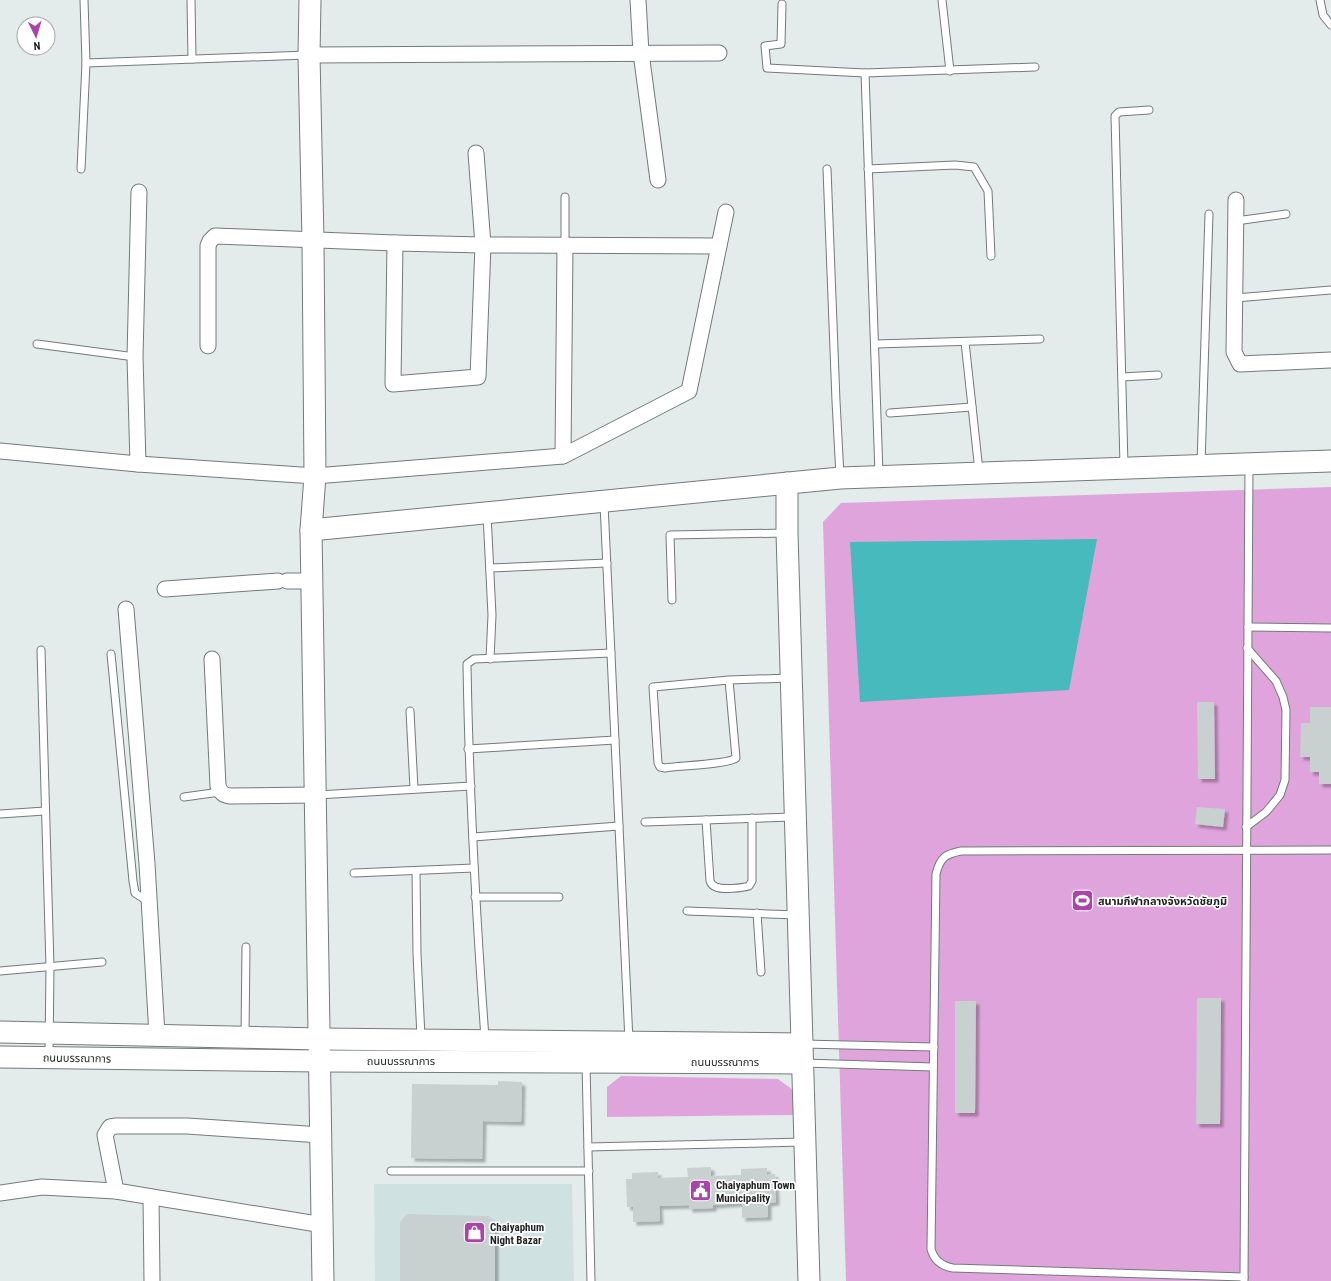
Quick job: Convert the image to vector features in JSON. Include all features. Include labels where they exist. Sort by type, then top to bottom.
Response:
[{"type":"street","points":[[310,0],[309,55],[313,240],[315,476],[311,530],[324,1281]]},
{"type":"street","points":[[638,0],[641,53],[658,180]]},
{"type":"street","points":[[309,55],[719,52]]},
{"type":"street","points":[[395,243],[393,384],[478,377],[483,245],[476,153]]},
{"type":"street","points":[[138,192],[135,357],[138,464]]},
{"type":"street","points":[[1236,200],[1234,352],[1240,364],[1331,360]]},
{"type":"street","points":[[0,451],[138,464],[315,476],[563,456],[689,391],[726,212]]},
{"type":"street","points":[[208,346],[208,246],[210,241],[215,236],[483,245],[719,246]]},
{"type":"street","points":[[563,456],[565,246]]},
{"type":"street","points":[[311,530],[840,478],[1331,461]]},
{"type":"street","points":[[787,483],[787,533],[801,1053],[809,1281]]},
{"type":"street","points":[[165,589],[233,583],[312,581]]},
{"type":"street","points":[[126,609],[149,902],[157,1035]]},
{"type":"street","points":[[212,659],[218,786],[220,792],[224,795],[230,796],[316,795]]},
{"type":"street","name":"ถนนบรรณาการ","points":[[0,1032],[157,1035],[320,1061],[586,1052],[801,1053]]},
{"type":"street","name":"ถนนบรรณาการ","points":[[0,1057],[49,1057],[245,1048],[320,1039],[485,1040],[586,1052],[629,1042],[801,1053]]},
{"type":"street","points":[[116,1191],[105,1135],[110,1127],[187,1126],[321,1135]]},
{"type":"street","points":[[0,1193],[42,1187],[116,1191],[322,1225]]},
{"type":"street","points":[[151,1197],[152,1281]]},
{"type":"lane","points":[[81,169],[86,63],[84,0]]},
{"type":"lane","points":[[191,0],[192,59]]},
{"type":"lane","points":[[942,0],[950,71]]},
{"type":"lane","points":[[1320,0],[1323,15],[1331,24]]},
{"type":"lane","points":[[782,4],[781,44],[765,46],[767,68],[865,73],[1035,67]]},
{"type":"lane","points":[[86,63],[309,55]]},
{"type":"lane","points":[[865,73],[880,476]]},
{"type":"lane","points":[[1124,468],[1115,116],[1119,112],[1149,110]]},
{"type":"lane","points":[[868,169],[955,166],[974,167],[988,191],[991,256]]},
{"type":"lane","points":[[828,169],[840,478]]},
{"type":"lane","points":[[565,197],[565,246]]},
{"type":"lane","points":[[1201,466],[1209,214]]},
{"type":"lane","points":[[1236,221],[1286,214]]},
{"type":"lane","points":[[1235,298],[1331,290]]},
{"type":"lane","points":[[875,344],[1040,339]]},
{"type":"lane","points":[[965,342],[980,473]]},
{"type":"lane","points":[[37,344],[135,357]]},
{"type":"lane","points":[[1122,378],[1158,375]]},
{"type":"lane","points":[[890,413],[972,407]]},
{"type":"lane","points":[[1249,464],[1246,826],[1246,849],[1244,1279],[953,1268],[941,1264],[933,1255],[931,1248],[936,874],[941,860],[950,853],[961,851],[1246,849],[1331,850]]},
{"type":"lane","points":[[604,501],[629,1042]]},
{"type":"lane","points":[[487,513],[492,615],[490,659]]},
{"type":"lane","points":[[672,600],[670,535],[787,533]]},
{"type":"lane","points":[[490,568],[607,563]]},
{"type":"lane","points":[[1248,627],[1331,628]]},
{"type":"lane","points":[[1246,826],[1266,812],[1280,795],[1285,780],[1286,710],[1283,697],[1276,681],[1248,648]]},
{"type":"lane","points":[[41,650],[50,967],[49,1057]]},
{"type":"lane","points":[[485,1040],[475,897],[471,786],[468,750],[467,664],[474,659],[611,653]]},
{"type":"lane","points":[[111,654],[133,881],[135,893],[149,902]]},
{"type":"lane","points":[[729,680],[736,758],[734,761],[665,768],[660,767],[658,763],[653,687],[729,680],[791,678]]},
{"type":"lane","points":[[410,711],[414,788]]},
{"type":"lane","points":[[468,750],[615,740]]},
{"type":"lane","points":[[316,795],[414,788],[471,786]]},
{"type":"lane","points":[[184,797],[220,792]]},
{"type":"lane","points":[[0,814],[45,811]]},
{"type":"lane","points":[[645,822],[795,817]]},
{"type":"lane","points":[[706,820],[710,880],[712,885],[716,888],[745,888],[749,886],[752,880],[752,818]]},
{"type":"lane","points":[[473,837],[619,826]]},
{"type":"lane","points":[[354,873],[474,868]]},
{"type":"lane","points":[[416,871],[416,954],[421,1040]]},
{"type":"lane","points":[[475,897],[559,897]]},
{"type":"lane","points":[[688,911],[798,914]]},
{"type":"lane","points":[[757,914],[761,972]]},
{"type":"lane","points":[[245,1048],[246,947]]},
{"type":"lane","points":[[0,971],[102,962]]},
{"type":"lane","points":[[801,1053],[934,1047]]},
{"type":"lane","points":[[586,1052],[591,1281]]},
{"type":"lane","points":[[801,1053],[933,1067]]},
{"type":"lane","points":[[588,1147],[804,1142]]},
{"type":"lane","points":[[391,1171],[589,1171]]},
{"type":"shaded area","name":"สนามกีฬากลางจังหวัดชัยภูมิ","points":[[1331,487],[1331,1281],[846,1281],[823,522],[841,503]]},
{"type":"shaded area","points":[[621,1076],[778,1079],[793,1090],[793,1115],[607,1117],[607,1087]]},
{"type":"shaded area","name":"Chaiyaphum Night Bazar","points":[[374,1184],[572,1184],[574,1281],[375,1281]]},
{"type":"water","points":[[1097,539],[1069,690],[860,702],[850,542]]},
{"type":"building","points":[[1197,702],[1214,702],[1215,779],[1198,779]]},
{"type":"building","points":[[1310,707],[1331,707],[1331,784],[1319,784],[1319,772],[1310,772],[1310,757],[1300,757],[1301,723],[1310,723]]},
{"type":"building","points":[[1197,807],[1225,809],[1223,827],[1195,824]]},
{"type":"building","points":[[1197,998],[1221,998],[1220,1124],[1196,1124]]},
{"type":"building","points":[[955,1001],[976,1001],[975,1113],[955,1113]]},
{"type":"building","points":[[498,1081],[522,1082],[521,1122],[483,1121],[482,1159],[411,1158],[412,1084],[498,1085]]},
{"type":"building","name":"Chaiyaphum Town Municipality","points":[[711,1167],[711,1176],[741,1175],[741,1169],[767,1168],[767,1174],[775,1174],[776,1202],[768,1203],[768,1217],[742,1218],[742,1203],[713,1205],[713,1208],[689,1209],[689,1205],[659,1206],[660,1221],[633,1222],[633,1207],[627,1207],[626,1179],[632,1179],[632,1173],[658,1172],[658,1178],[688,1177],[687,1168]]},
{"type":"building","points":[[407,1214],[488,1216],[495,1222],[495,1281],[400,1281],[400,1222]]},
{"type":"place","name":"สนามกีฬากลางจังหวัดชัยภูมิ","points":[[1083,901]]},
{"type":"place","name":"Chaiyaphum Town Municipality","points":[[701,1191]]},
{"type":"place","name":"Chaiyaphum Night Bazar","points":[[474,1233]]}]
